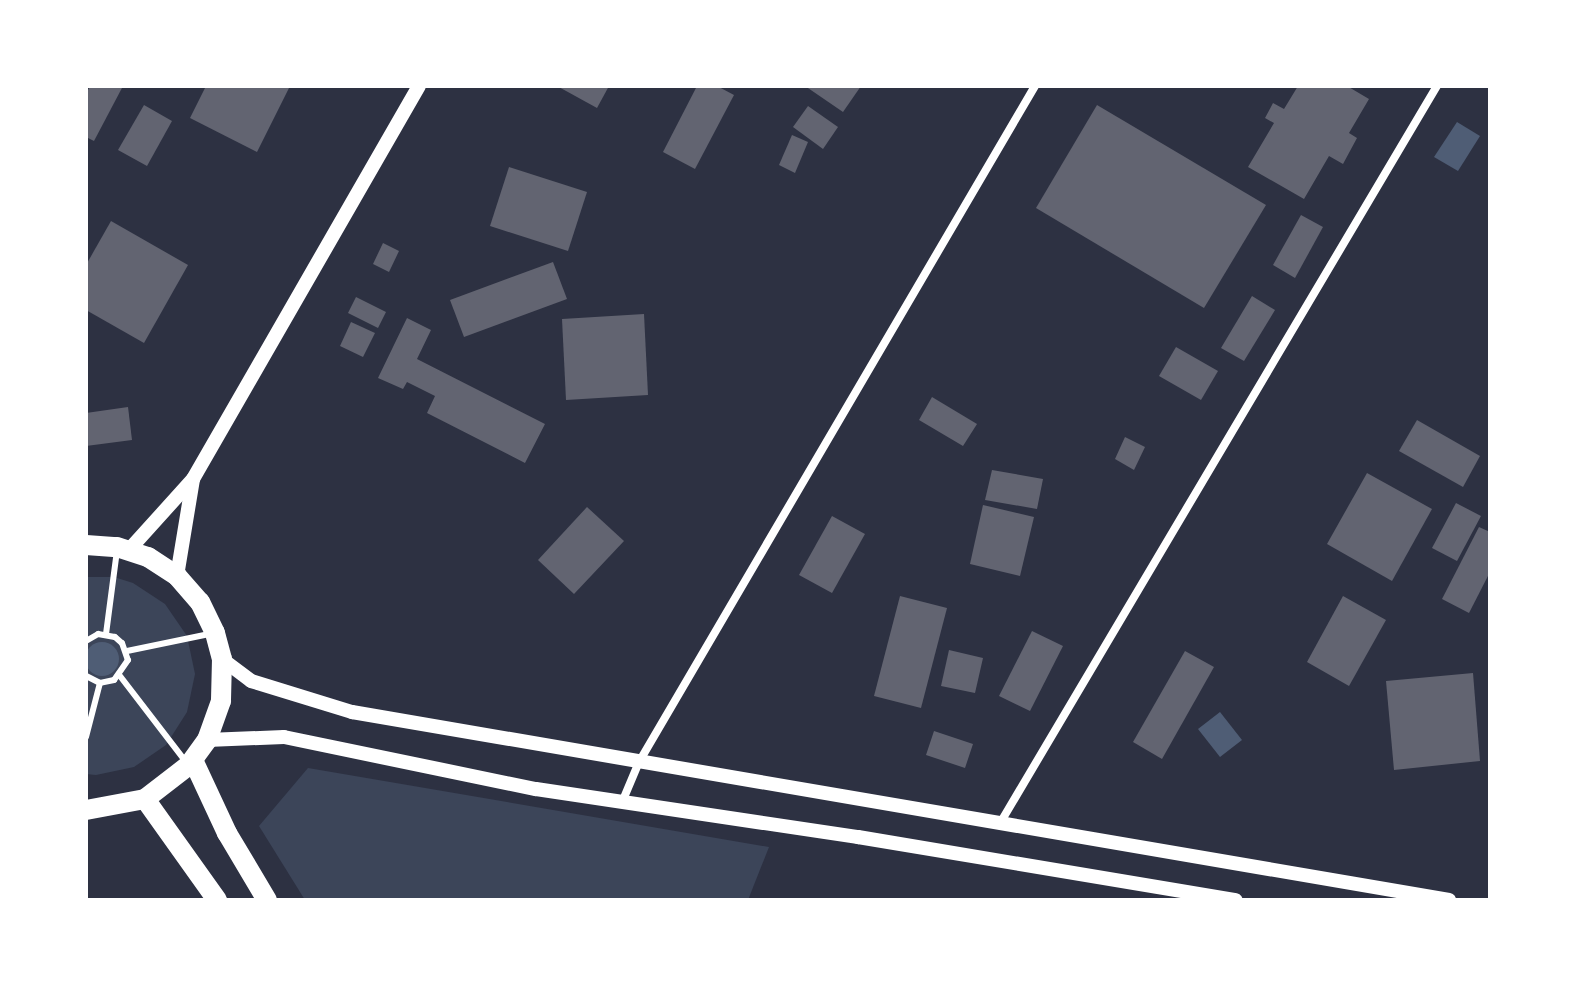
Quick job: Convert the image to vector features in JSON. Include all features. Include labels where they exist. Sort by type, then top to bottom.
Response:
[{"type":"main road","points":[[86,545],[123,549],[148,557],[177,576],[200,602],[215,633],[222,659],[221,701],[207,740],[191,763],[145,799],[125,806],[86,810]]},
{"type":"main road","points":[[191,763],[227,833],[267,900]]},
{"type":"main road","points":[[145,799],[217,900]]},
{"type":"street","points":[[123,549],[193,479],[419,86]]},
{"type":"street","points":[[623,800],[639,762],[1035,86]]},
{"type":"street","points":[[999,825],[1437,86]]},
{"type":"street","points":[[177,576],[193,479]]},
{"type":"street","points":[[222,659],[251,681],[352,712],[1449,900]]},
{"type":"street","points":[[207,740],[284,737],[536,789],[858,837],[1236,900]]},
{"type":"lane","points":[[106,634],[123,549]]},
{"type":"lane","points":[[127,651],[215,633]]},
{"type":"lane","points":[[86,641],[106,634],[122,643],[128,660],[120,676],[100,683],[86,676]]},
{"type":"lane","points":[[120,676],[191,763]]},
{"type":"lane","points":[[86,737],[100,683]]},
{"type":"shaded area","points":[[1457,122],[1480,136],[1458,171],[1434,157]]},
{"type":"shaded area","points":[[86,577],[114,577],[133,583],[165,604],[187,636],[195,674],[187,712],[166,745],[134,767],[96,775],[86,774]]},
{"type":"shaded area","points":[[102,642],[114,647],[119,659],[114,671],[102,676],[90,671],[85,659],[90,647]]},
{"type":"shaded area","points":[[1220,712],[1242,740],[1220,757],[1198,729]]},
{"type":"shaded area","points":[[308,768],[769,847],[748,900],[305,900],[259,826]]},
{"type":"building","points":[[90,86],[123,86],[94,141],[86,137],[86,94]]},
{"type":"building","points":[[206,86],[290,86],[257,152],[190,118]]},
{"type":"building","points":[[557,86],[609,86],[597,108]]},
{"type":"building","points":[[697,86],[717,86],[734,95],[695,169],[663,152]]},
{"type":"building","points":[[805,86],[861,86],[843,112]]},
{"type":"building","points":[[1298,86],[1347,86],[1369,99],[1349,133],[1357,138],[1343,164],[1329,156],[1304,199],[1248,167],[1274,123],[1265,118],[1273,103],[1284,109]]},
{"type":"building","points":[[144,105],[172,121],[147,166],[118,150]]},
{"type":"building","points":[[1097,105],[1266,205],[1204,308],[1036,208]]},
{"type":"building","points":[[808,106],[838,127],[823,149],[793,127]]},
{"type":"building","points":[[792,135],[808,142],[795,173],[779,165]]},
{"type":"building","points":[[509,167],[587,192],[568,251],[490,226]]},
{"type":"building","points":[[1301,215],[1323,227],[1295,278],[1273,265]]},
{"type":"building","points":[[111,221],[188,265],[144,343],[86,310],[86,265]]},
{"type":"building","points":[[383,243],[399,251],[389,272],[373,264]]},
{"type":"building","points":[[553,262],[567,299],[464,337],[450,300]]},
{"type":"building","points":[[1252,296],[1275,310],[1244,361],[1221,348]]},
{"type":"building","points":[[356,297],[386,312],[378,328],[348,313]]},
{"type":"building","points":[[644,314],[648,395],[566,400],[562,319]]},
{"type":"building","points":[[407,318],[431,330],[417,359],[545,424],[525,463],[427,413],[435,396],[407,382],[403,389],[378,378]]},
{"type":"building","points":[[351,322],[375,333],[363,357],[340,346]]},
{"type":"building","points":[[1176,347],[1218,371],[1201,400],[1159,376]]},
{"type":"building","points":[[932,397],[977,424],[963,446],[919,420]]},
{"type":"building","points":[[128,407],[132,440],[86,446],[86,413]]},
{"type":"building","points":[[1417,420],[1480,456],[1463,487],[1399,451]]},
{"type":"building","points":[[1125,437],[1145,447],[1134,470],[1115,459]]},
{"type":"building","points":[[992,470],[1043,479],[1037,509],[985,500]]},
{"type":"building","points":[[1367,473],[1432,509],[1392,581],[1327,544]]},
{"type":"building","points":[[1456,503],[1481,516],[1457,561],[1432,548]]},
{"type":"building","points":[[983,505],[1034,517],[1020,576],[970,564]]},
{"type":"building","points":[[587,507],[624,541],[574,594],[538,560]]},
{"type":"building","points":[[832,516],[865,534],[832,593],[799,575]]},
{"type":"building","points":[[1479,527],[1490,532],[1490,572],[1469,613],[1442,599]]},
{"type":"building","points":[[900,596],[947,608],[921,708],[874,696]]},
{"type":"building","points":[[1343,596],[1386,620],[1349,686],[1307,662]]},
{"type":"building","points":[[1032,631],[1063,646],[1030,711],[999,696]]},
{"type":"building","points":[[949,650],[983,658],[975,693],[941,686]]},
{"type":"building","points":[[1185,651],[1214,667],[1162,759],[1133,742]]},
{"type":"building","points":[[1473,673],[1480,761],[1394,770],[1386,681]]},
{"type":"building","points":[[934,731],[973,744],[965,768],[926,755]]}]
